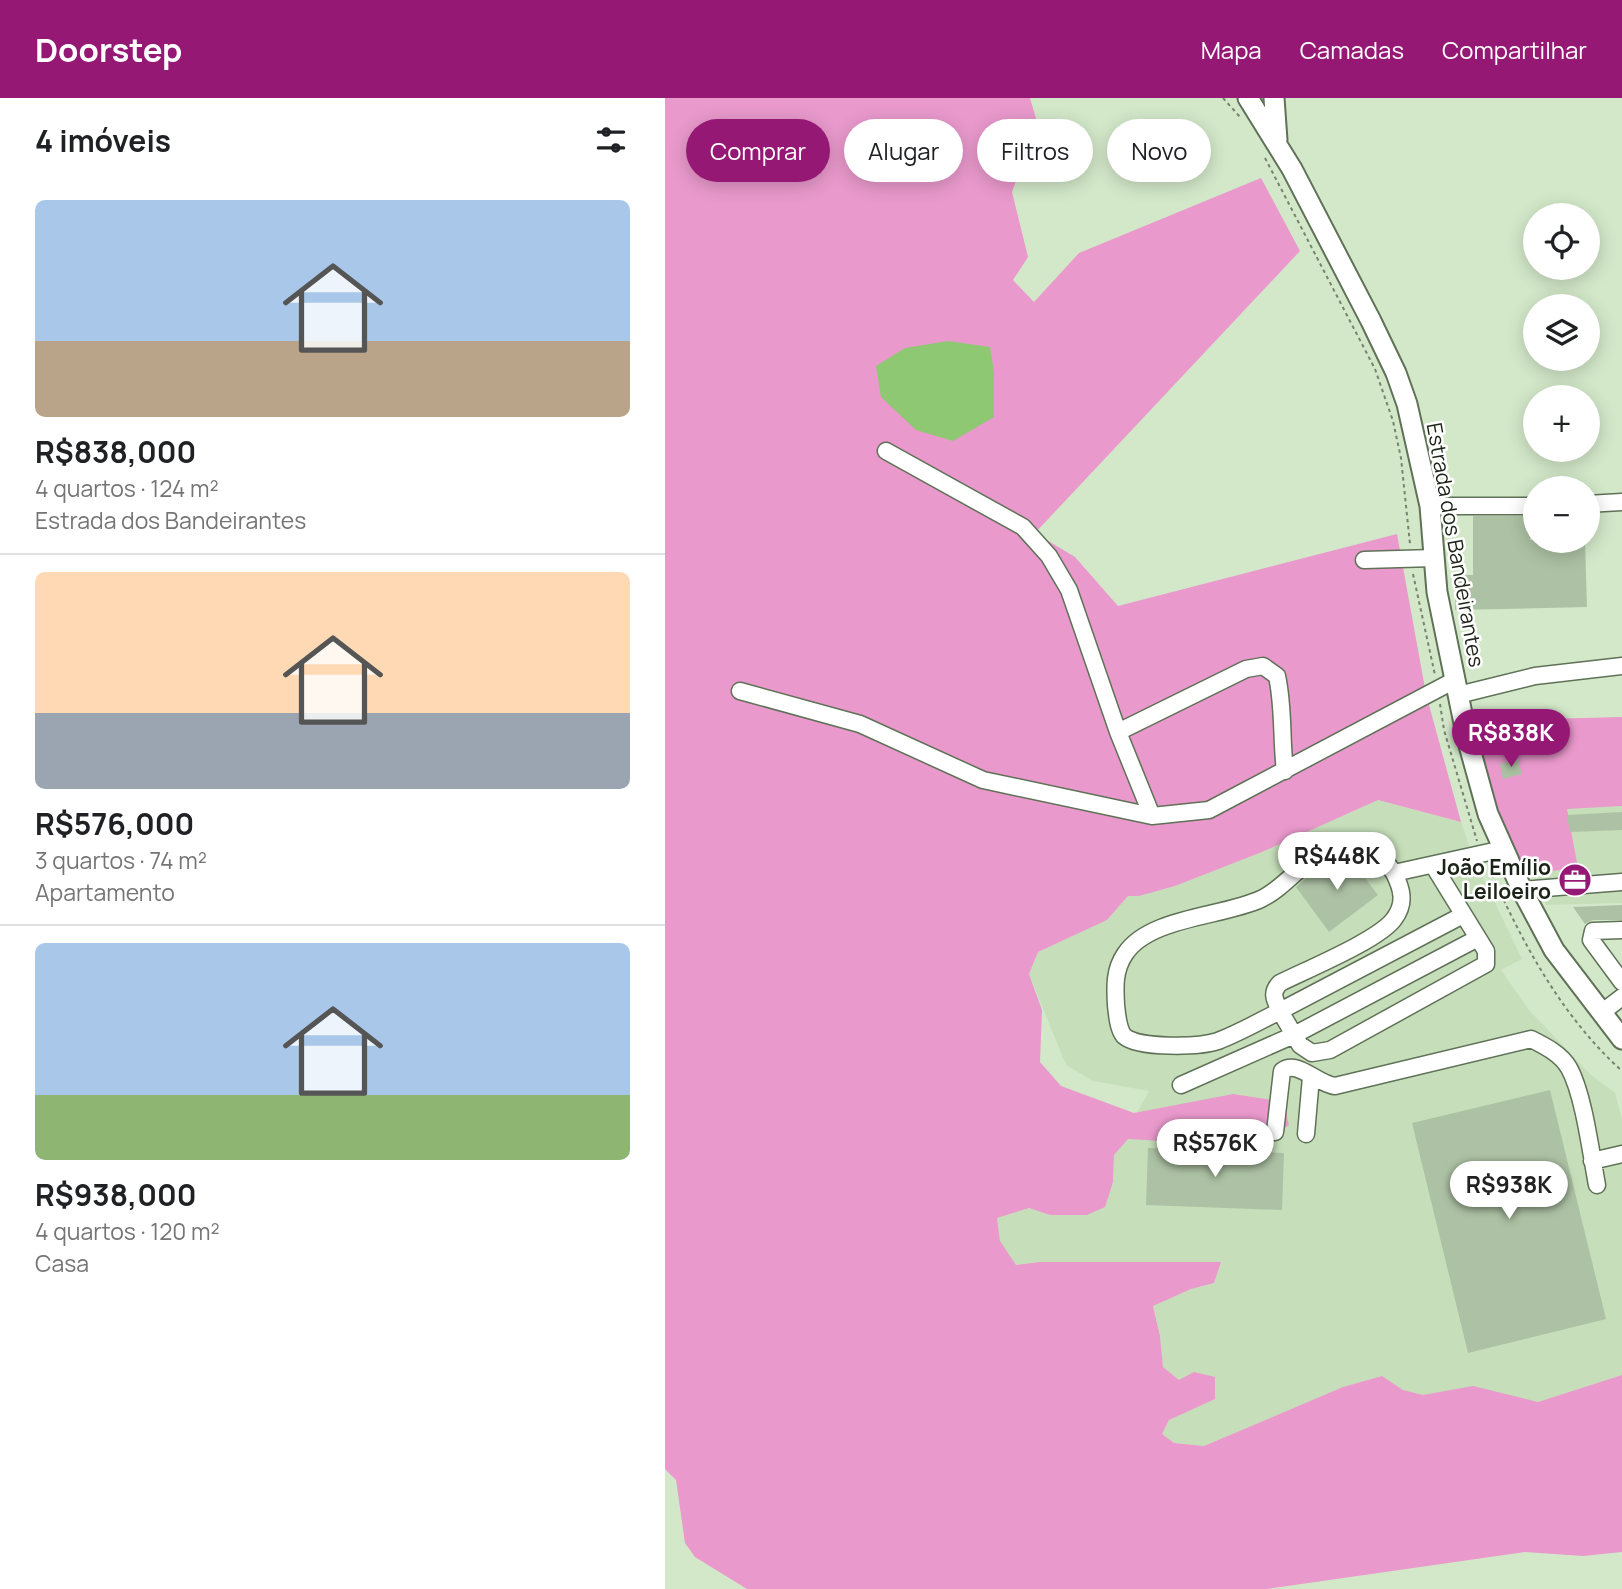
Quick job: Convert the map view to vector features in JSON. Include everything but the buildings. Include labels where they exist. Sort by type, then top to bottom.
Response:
[{"type":"main road","name":"Estrada dos Bandeirantes","points":[[1248,98],[1270,148],[1396,373],[1416,438],[1430,506],[1437,592],[1450,688],[1485,802],[1503,849],[1554,950],[1622,1039]]},
{"type":"main road","points":[[1270,148],[1274,98]]},
{"type":"street","points":[[886,451],[1023,527],[1049,556],[1069,590],[1118,732],[1152,816]]},
{"type":"street","points":[[1600,503],[1622,502]]},
{"type":"street","points":[[1430,506],[1523,506]]},
{"type":"street","points":[[1364,560],[1434,558]]},
{"type":"street","points":[[1118,732],[1246,669],[1263,666],[1277,676],[1283,702],[1280,734],[1285,771]]},
{"type":"street","points":[[740,691],[860,724],[983,780],[1152,816],[1209,810],[1450,688],[1622,666]]},
{"type":"street","points":[[1433,865],[1478,937],[1487,956],[1486,964],[1330,1050],[1319,1054],[1306,1051],[1280,1011],[1274,995],[1280,984],[1369,937],[1396,917],[1403,897],[1394,873],[1373,847],[1360,842],[1336,845],[1310,860],[1264,898],[1150,934],[1132,946],[1117,969],[1115,989],[1121,1030],[1125,1037],[1142,1042],[1181,1046],[1217,1041],[1280,1011],[1463,915]]},
{"type":"street","points":[[1394,873],[1503,849]]},
{"type":"street","points":[[1522,890],[1622,882]]},
{"type":"street","points":[[1622,930],[1593,931],[1591,940],[1622,982]]},
{"type":"street","points":[[1181,1084],[1294,1035],[1478,937]]},
{"type":"street","points":[[1601,1013],[1622,997]]},
{"type":"street","points":[[1275,1132],[1282,1071],[1294,1066],[1326,1085],[1335,1086],[1531,1040],[1552,1049],[1569,1068],[1598,1185]]},
{"type":"street","points":[[1306,1134],[1311,1077]]},
{"type":"street","points":[[1592,1161],[1622,1154]]},
{"type":"path","points":[[1223,98],[1240,117]]},
{"type":"path","points":[[1270,148],[1375,369],[1393,421],[1401,458],[1411,558],[1450,688],[1444,730],[1483,853],[1531,956],[1563,1003],[1622,1071]]},
{"type":"shaded area","points":[[665,98],[1030,98],[1036,119],[977,119],[977,182],[1016,182],[1012,192],[1028,257],[1013,280],[1034,302],[1079,253],[1261,178],[1300,251],[1035,533],[1075,557],[1118,606],[1397,534],[1426,694],[1461,822],[1378,800],[1262,852],[1175,886],[1139,896],[1128,896],[1107,920],[1038,952],[1029,974],[1042,1010],[1040,1062],[1061,1086],[1134,1113],[1233,1094],[1284,1102],[1289,1125],[1273,1134],[1234,1142],[1190,1143],[1128,1139],[1114,1155],[1113,1182],[1105,1207],[1087,1215],[1050,1215],[1029,1208],[997,1218],[1000,1241],[1016,1265],[1039,1262],[1221,1262],[1214,1283],[1191,1289],[1153,1306],[1163,1367],[1179,1380],[1194,1372],[1215,1377],[1215,1399],[1169,1420],[1162,1434],[1174,1443],[1204,1446],[1343,1387],[1382,1376],[1403,1390],[1423,1395],[1473,1386],[1538,1402],[1622,1375],[1622,1552],[1583,1556],[1525,1552],[1266,1589],[747,1589],[695,1557],[685,1543],[676,1480],[665,1469]]},
{"type":"shaded area","points":[[948,341],[990,347],[994,372],[994,417],[953,441],[916,430],[881,397],[876,366],[905,348]]},
{"type":"shaded area","points":[[1622,717],[1622,806],[1567,809],[1578,868],[1529,870],[1519,862],[1502,827],[1472,721]]},
{"type":"shaded area","points":[[1378,800],[1461,822],[1473,857],[1522,959],[1501,970],[1529,1010],[1590,1074],[1615,1093],[1622,1119],[1622,1375],[1538,1402],[1512,1396],[1447,1392],[1423,1395],[1403,1390],[1382,1376],[1343,1387],[1204,1446],[1174,1443],[1162,1434],[1179,1380],[1163,1367],[1153,1305],[1191,1289],[1214,1283],[1221,1262],[1039,1262],[1015,1265],[1000,1242],[997,1218],[1029,1208],[1050,1215],[1113,1182],[1114,1155],[1149,1091],[1093,1081],[1066,1065],[1029,974],[1038,952],[1107,920],[1128,896],[1139,896],[1175,886],[1262,852]]},
{"type":"shaded area","points":[[1622,806],[1622,903],[1546,905],[1530,870],[1578,868],[1566,808]]},
{"type":"place","name":"João Emílio Leiloeiro","points":[[1575,880]]}]
